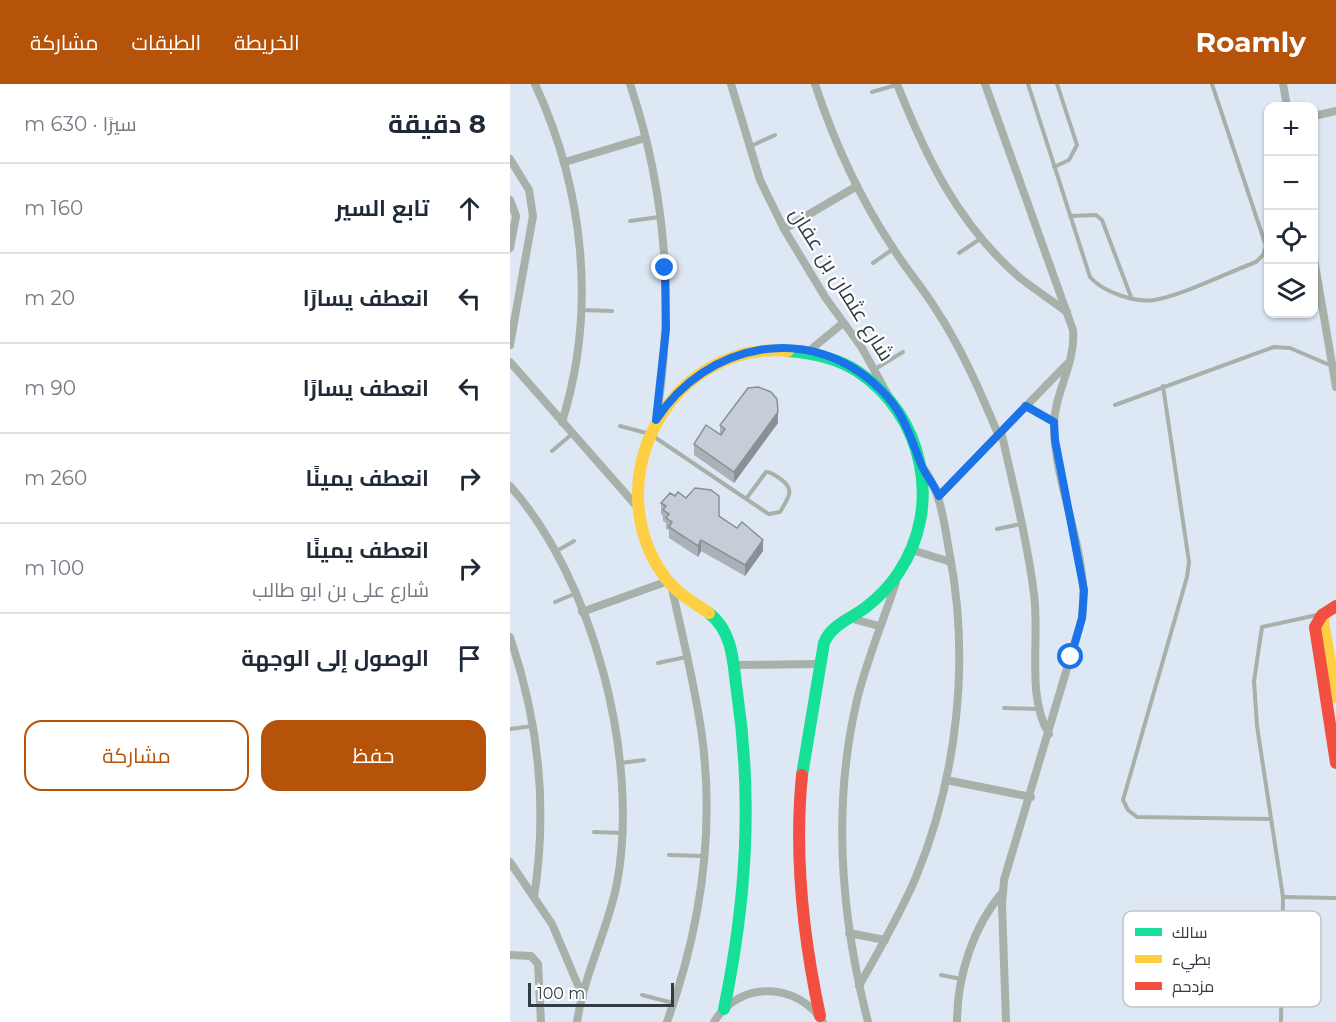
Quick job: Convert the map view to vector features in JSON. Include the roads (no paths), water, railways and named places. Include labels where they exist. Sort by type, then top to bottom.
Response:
[{"type":"street","points":[[536,84],[565,162],[580,248],[582,310],[575,372],[562,422]]},
{"type":"street","points":[[630,84],[645,138],[660,216],[665,268],[666,329],[656,420]]},
{"type":"street","name":"شارع عثمان بن عفان","points":[[731,84],[760,180],[784,229],[875,369],[890,400]]},
{"type":"street","points":[[815,84],[832,133],[856,186],[893,249],[936,308],[1000,433],[1022,524],[1038,629],[1038,709],[1049,734]]},
{"type":"street","points":[[897,84],[934,171],[957,208],[981,238],[1020,278],[1068,312]]},
{"type":"street","points":[[985,84],[1068,312],[1073,339],[1071,361],[1057,401],[1054,422],[1055,440],[1082,579],[1084,601],[1082,618],[1031,798],[1007,868],[1003,892],[1006,1022]]},
{"type":"street","points":[[1283,84],[1286,102]]},
{"type":"street","points":[[1318,115],[1336,111]]},
{"type":"street","points":[[565,162],[645,138]]},
{"type":"street","points":[[510,159],[529,190],[533,216],[510,345]]},
{"type":"street","points":[[784,229],[856,186]]},
{"type":"street","points":[[510,200],[516,216],[510,248]]},
{"type":"street","points":[[1315,264],[1336,387]]},
{"type":"street","points":[[809,351],[843,323]]},
{"type":"street","points":[[724,1009],[743,908],[748,840],[744,739],[733,665],[728,638],[722,626],[670,582],[648,547],[639,510],[638,475],[656,420],[683,386],[719,362],[761,349],[790,348],[832,358],[858,371],[890,400],[913,437],[921,465],[923,508],[912,550],[897,576],[856,702],[847,764],[843,858],[849,933],[868,1022]]},
{"type":"street","points":[[939,496],[1071,361]]},
{"type":"street","points":[[510,362],[639,510]]},
{"type":"street","points":[[1026,406],[1054,422]]},
{"type":"street","points":[[859,986],[885,940],[920,868],[946,780],[958,691],[957,615],[951,562],[939,496],[921,465]]},
{"type":"street","points":[[510,486],[554,552],[582,612],[606,682],[621,763],[623,832],[612,906],[577,1022]]},
{"type":"street","points":[[912,550],[951,562]]},
{"type":"street","points":[[821,1019],[804,931],[798,845],[804,748],[819,664],[827,636],[836,626],[878,597],[897,576]]},
{"type":"street","points":[[582,612],[670,582]]},
{"type":"street","points":[[666,1022],[674,1003],[696,920],[705,856],[705,764],[698,712],[670,582]]},
{"type":"street","points":[[1336,606],[1322,615],[1315,627],[1336,764]]},
{"type":"street","points":[[1322,615],[1336,697]]},
{"type":"street","points":[[849,618],[879,626]]},
{"type":"street","points":[[510,637],[533,725],[542,812],[541,854],[534,897]]},
{"type":"street","points":[[733,665],[819,664]]},
{"type":"street","points":[[946,780],[1031,798]]},
{"type":"street","points":[[510,862],[552,924],[583,997]]},
{"type":"street","points":[[957,1022],[962,979],[983,919],[1003,892]]},
{"type":"street","points":[[849,933],[885,940]]},
{"type":"street","points":[[510,955],[531,956],[538,964],[541,1022]]},
{"type":"street","points":[[714,1022],[724,1009],[749,994],[768,990],[797,997],[821,1019]]},
{"type":"lane","points":[[872,92],[897,84]]},
{"type":"lane","points":[[1028,84],[1090,277],[1102,287],[1131,298],[1155,300],[1256,262],[1264,252]]},
{"type":"lane","points":[[1054,167],[1069,160],[1077,146],[1057,84]]},
{"type":"lane","points":[[1212,84],[1264,230]]},
{"type":"lane","points":[[749,147],[775,135]]},
{"type":"lane","points":[[1070,216],[1096,215],[1102,219],[1131,298]]},
{"type":"lane","points":[[630,221],[660,216]]},
{"type":"lane","points":[[959,253],[981,238]]},
{"type":"lane","points":[[873,263],[893,249]]},
{"type":"lane","points":[[582,310],[612,311]]},
{"type":"lane","points":[[1115,405],[1274,347],[1290,348],[1332,366]]},
{"type":"lane","points":[[875,369],[903,352]]},
{"type":"lane","points":[[1163,386],[1189,562],[1187,577],[1124,789],[1123,800],[1128,810],[1137,817],[1270,819]]},
{"type":"lane","points":[[620,426],[650,434],[746,499],[767,513],[775,515],[780,512],[790,494],[790,488],[771,472],[765,472],[746,499]]},
{"type":"lane","points":[[552,451],[572,433]]},
{"type":"lane","points":[[997,529],[1022,524]]},
{"type":"lane","points":[[554,552],[574,541]]},
{"type":"lane","points":[[555,602],[574,593]]},
{"type":"lane","points":[[1283,911],[1283,897],[1257,726],[1254,681],[1259,631],[1264,625],[1322,615]]},
{"type":"lane","points":[[657,663],[687,657]]},
{"type":"lane","points":[[1004,708],[1038,709]]},
{"type":"lane","points":[[510,729],[533,725]]},
{"type":"lane","points":[[621,763],[645,760]]},
{"type":"lane","points":[[594,832],[623,832]]},
{"type":"lane","points":[[669,855],[705,856]]},
{"type":"lane","points":[[1283,897],[1336,898]]},
{"type":"lane","points":[[940,975],[962,979]]},
{"type":"lane","points":[[642,995],[674,1003]]},
{"type":"lane","points":[[1281,1007],[1281,1022]]}]
